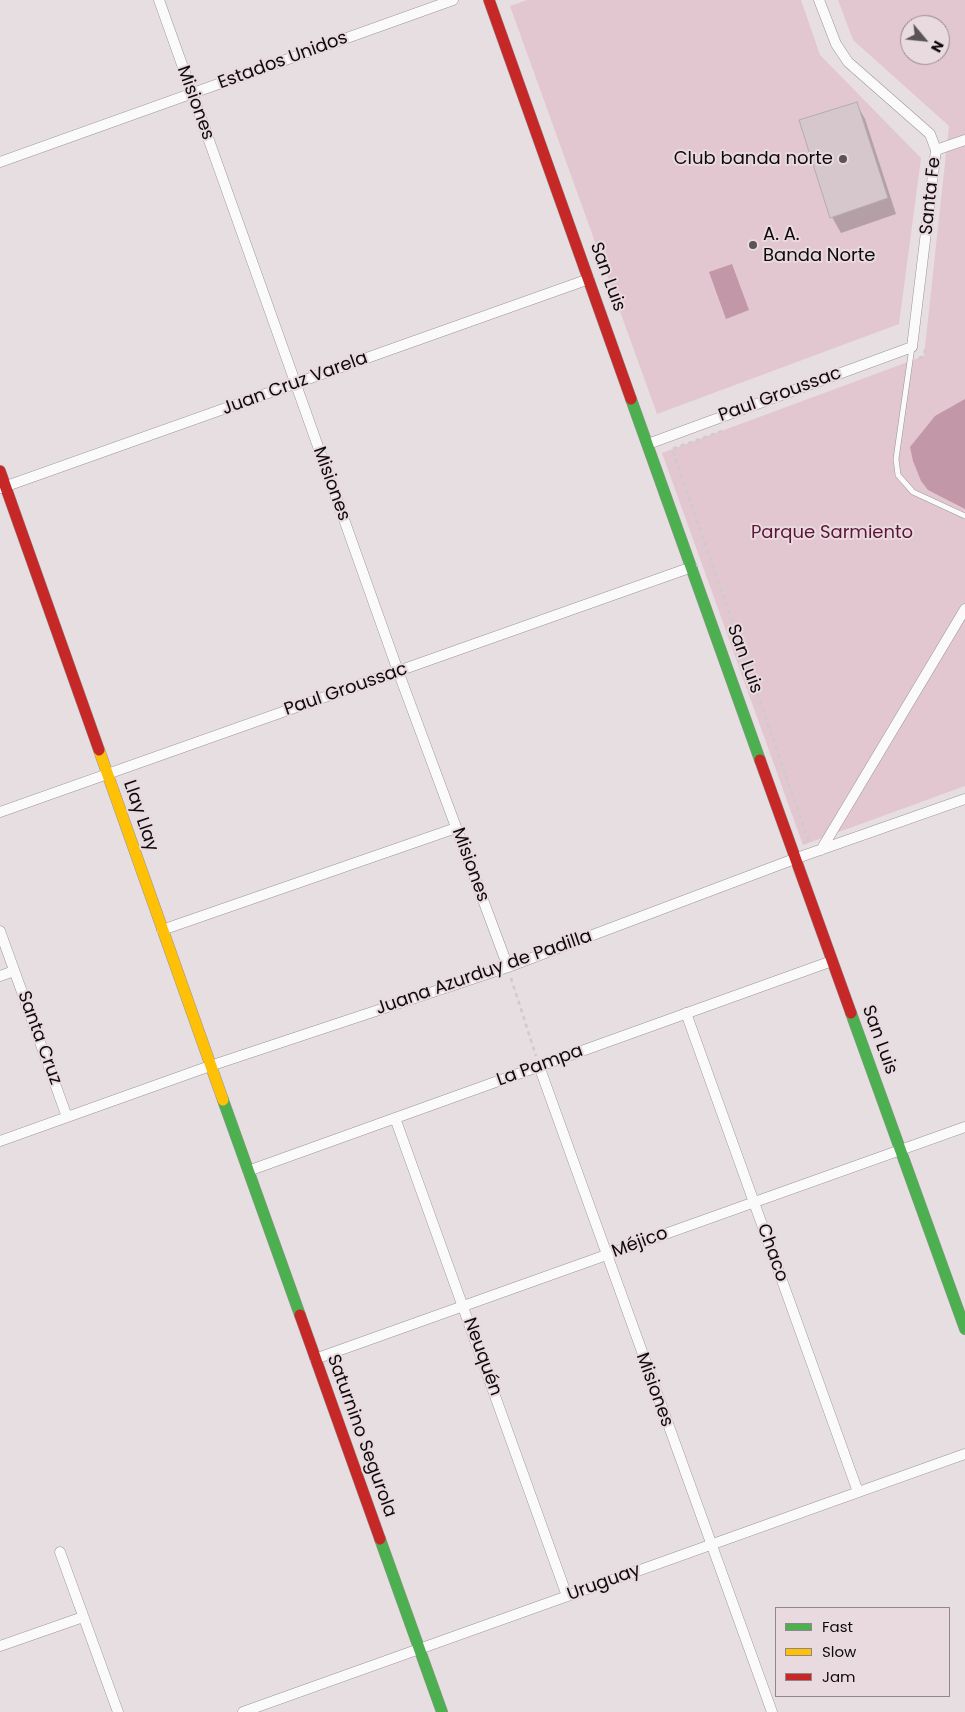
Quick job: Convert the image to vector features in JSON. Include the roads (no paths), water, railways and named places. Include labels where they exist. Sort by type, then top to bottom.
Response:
[{"type":"street","name":"Misiones","points":[[159,0],[398,671],[508,967]]},
{"type":"street","name":"Estados Unidos","points":[[0,162],[453,0]]},
{"type":"street","name":"San Luis","points":[[489,0],[965,1329]]},
{"type":"street","name":"Santa Fe","points":[[819,0],[836,44],[848,62],[930,134],[936,150],[912,347]]},
{"type":"street","points":[[936,150],[965,140]]},
{"type":"street","name":"Juan Cruz Varela","points":[[3,487],[588,279]]},
{"type":"street","name":"Paul Groussac","points":[[648,444],[912,347]]},
{"type":"street","name":"Llay Llay","points":[[0,471],[3,487],[248,1171]]},
{"type":"street","name":"Paul Groussac","points":[[0,812],[692,567]]},
{"type":"street","points":[[821,850],[965,609]]},
{"type":"street","name":"Juana Azurduy de Padilla","points":[[0,1141],[210,1066],[508,967],[797,858],[965,799]]},
{"type":"street","points":[[162,930],[456,828]]},
{"type":"street","name":"Santa Cruz","points":[[0,931],[68,1116]]},
{"type":"street","name":"La Pampa","points":[[248,1171],[832,961]]},
{"type":"street","points":[[0,976],[14,971]]},
{"type":"street","name":"Chaco","points":[[686,1013],[858,1492]]},
{"type":"street","name":"Misiones","points":[[539,1066],[710,1545],[772,1712]]},
{"type":"street","name":"Neuquén","points":[[395,1118],[567,1596]]},
{"type":"street","name":"Méjico","points":[[315,1359],[965,1127]]},
{"type":"street","name":"Saturnino Segurola","points":[[248,1171],[442,1712]]},
{"type":"street","name":"Uruguay","points":[[243,1712],[264,1708],[420,1649],[965,1454]]},
{"type":"street","points":[[60,1552],[118,1712]]},
{"type":"street","points":[[0,1646],[83,1617]]},
{"type":"lane","points":[[912,347],[896,459],[898,476],[913,492],[965,516]]},
{"type":"place","name":"Club banda norte","points":[[843,159]]},
{"type":"place","name":"A. A. Banda Norte","points":[[753,245]]},
{"type":"park label","name":"Parque Sarmiento","points":[[832,533]]}]
